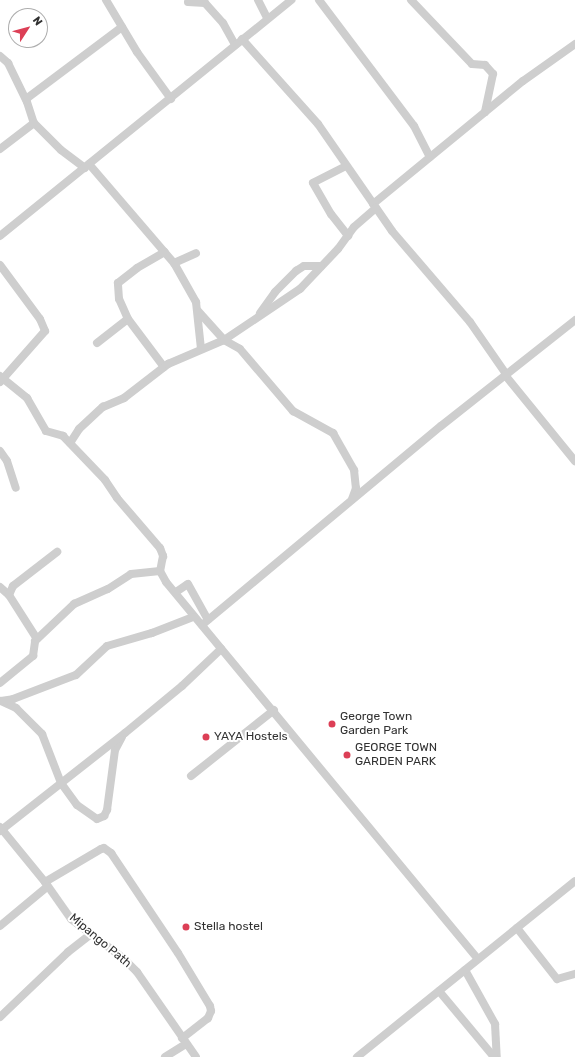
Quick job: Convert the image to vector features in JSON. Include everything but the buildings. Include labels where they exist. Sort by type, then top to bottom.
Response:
[{"type":"street","points":[[106,0],[122,27],[170,99]]},
{"type":"street","points":[[258,0],[267,18]]},
{"type":"street","points":[[0,236],[291,0]]},
{"type":"street","points":[[319,0],[414,126],[430,156]]},
{"type":"street","points":[[411,0],[472,64],[485,65],[493,74],[485,112]]},
{"type":"street","points":[[188,2],[205,3],[222,23],[235,45]]},
{"type":"street","points":[[26,99],[122,27]]},
{"type":"street","points":[[242,39],[318,124],[374,206],[470,322],[506,375],[575,461]]},
{"type":"street","points":[[70,443],[79,429],[104,407],[124,398],[164,367],[201,348],[224,340],[291,296],[313,276],[374,206],[430,156],[485,112],[575,44]]},
{"type":"street","points":[[0,56],[8,63],[26,99],[34,123],[61,150],[87,166],[174,263],[196,302],[201,348]]},
{"type":"street","points":[[0,149],[34,123]]},
{"type":"street","points":[[346,166],[313,183],[331,214],[348,236]]},
{"type":"street","points":[[164,367],[128,319],[119,299],[118,283],[136,268],[165,252]]},
{"type":"street","points":[[174,263],[196,252]]},
{"type":"street","points":[[0,265],[40,319],[45,331],[1,379],[27,398],[46,431],[63,436],[105,480],[117,498],[160,548],[163,556],[160,571],[166,582],[176,592],[193,616],[205,623]]},
{"type":"street","points":[[259,316],[275,292],[304,266],[321,266]]},
{"type":"street","points":[[304,266],[313,276]]},
{"type":"street","points":[[198,311],[224,340],[240,349],[293,411],[333,433],[354,470],[356,488],[352,500]]},
{"type":"street","points":[[97,343],[128,319]]},
{"type":"street","points":[[205,623],[352,500],[575,320]]},
{"type":"street","points":[[0,451],[7,461],[16,488]]},
{"type":"street","points":[[9,595],[13,586],[58,552]]},
{"type":"street","points":[[0,683],[33,656],[37,639],[74,604],[108,589],[132,574],[160,571]]},
{"type":"street","points":[[176,592],[188,584],[205,623],[221,649],[274,710],[478,959]]},
{"type":"street","points":[[0,587],[9,595],[37,639]]},
{"type":"street","points":[[0,701],[14,699],[76,675],[107,646],[152,633],[193,616]]},
{"type":"street","points":[[1,830],[125,733],[182,686],[221,649]]},
{"type":"street","points":[[0,701],[16,708],[42,734],[61,784],[78,805],[89,815],[100,819],[107,810],[115,750],[125,733]]},
{"type":"street","points":[[191,776],[274,710]]},
{"type":"street","name":"Mipango Path","points":[[1,830],[47,884],[72,919],[90,935],[123,958],[137,972],[196,1057]]},
{"type":"street","points":[[0,926],[47,884],[101,849],[104,848],[111,853],[178,953],[210,1006],[211,1011],[208,1018],[165,1057]]},
{"type":"street","points":[[357,1057],[575,881]]},
{"type":"street","points":[[517,928],[558,979],[575,974]]},
{"type":"street","points":[[0,1017],[68,952],[90,935]]},
{"type":"street","points":[[466,970],[495,1024],[497,1057]]},
{"type":"street","points":[[439,991],[494,1057]]},
{"type":"place","name":"George Town Garden Park","points":[[332,724]]},
{"type":"place","name":"YAYA Hostels","points":[[206,737]]},
{"type":"place","name":"GEORGE TOWN GARDEN PARK","points":[[347,755]]},
{"type":"place","name":"Stella hostel","points":[[186,927]]}]
